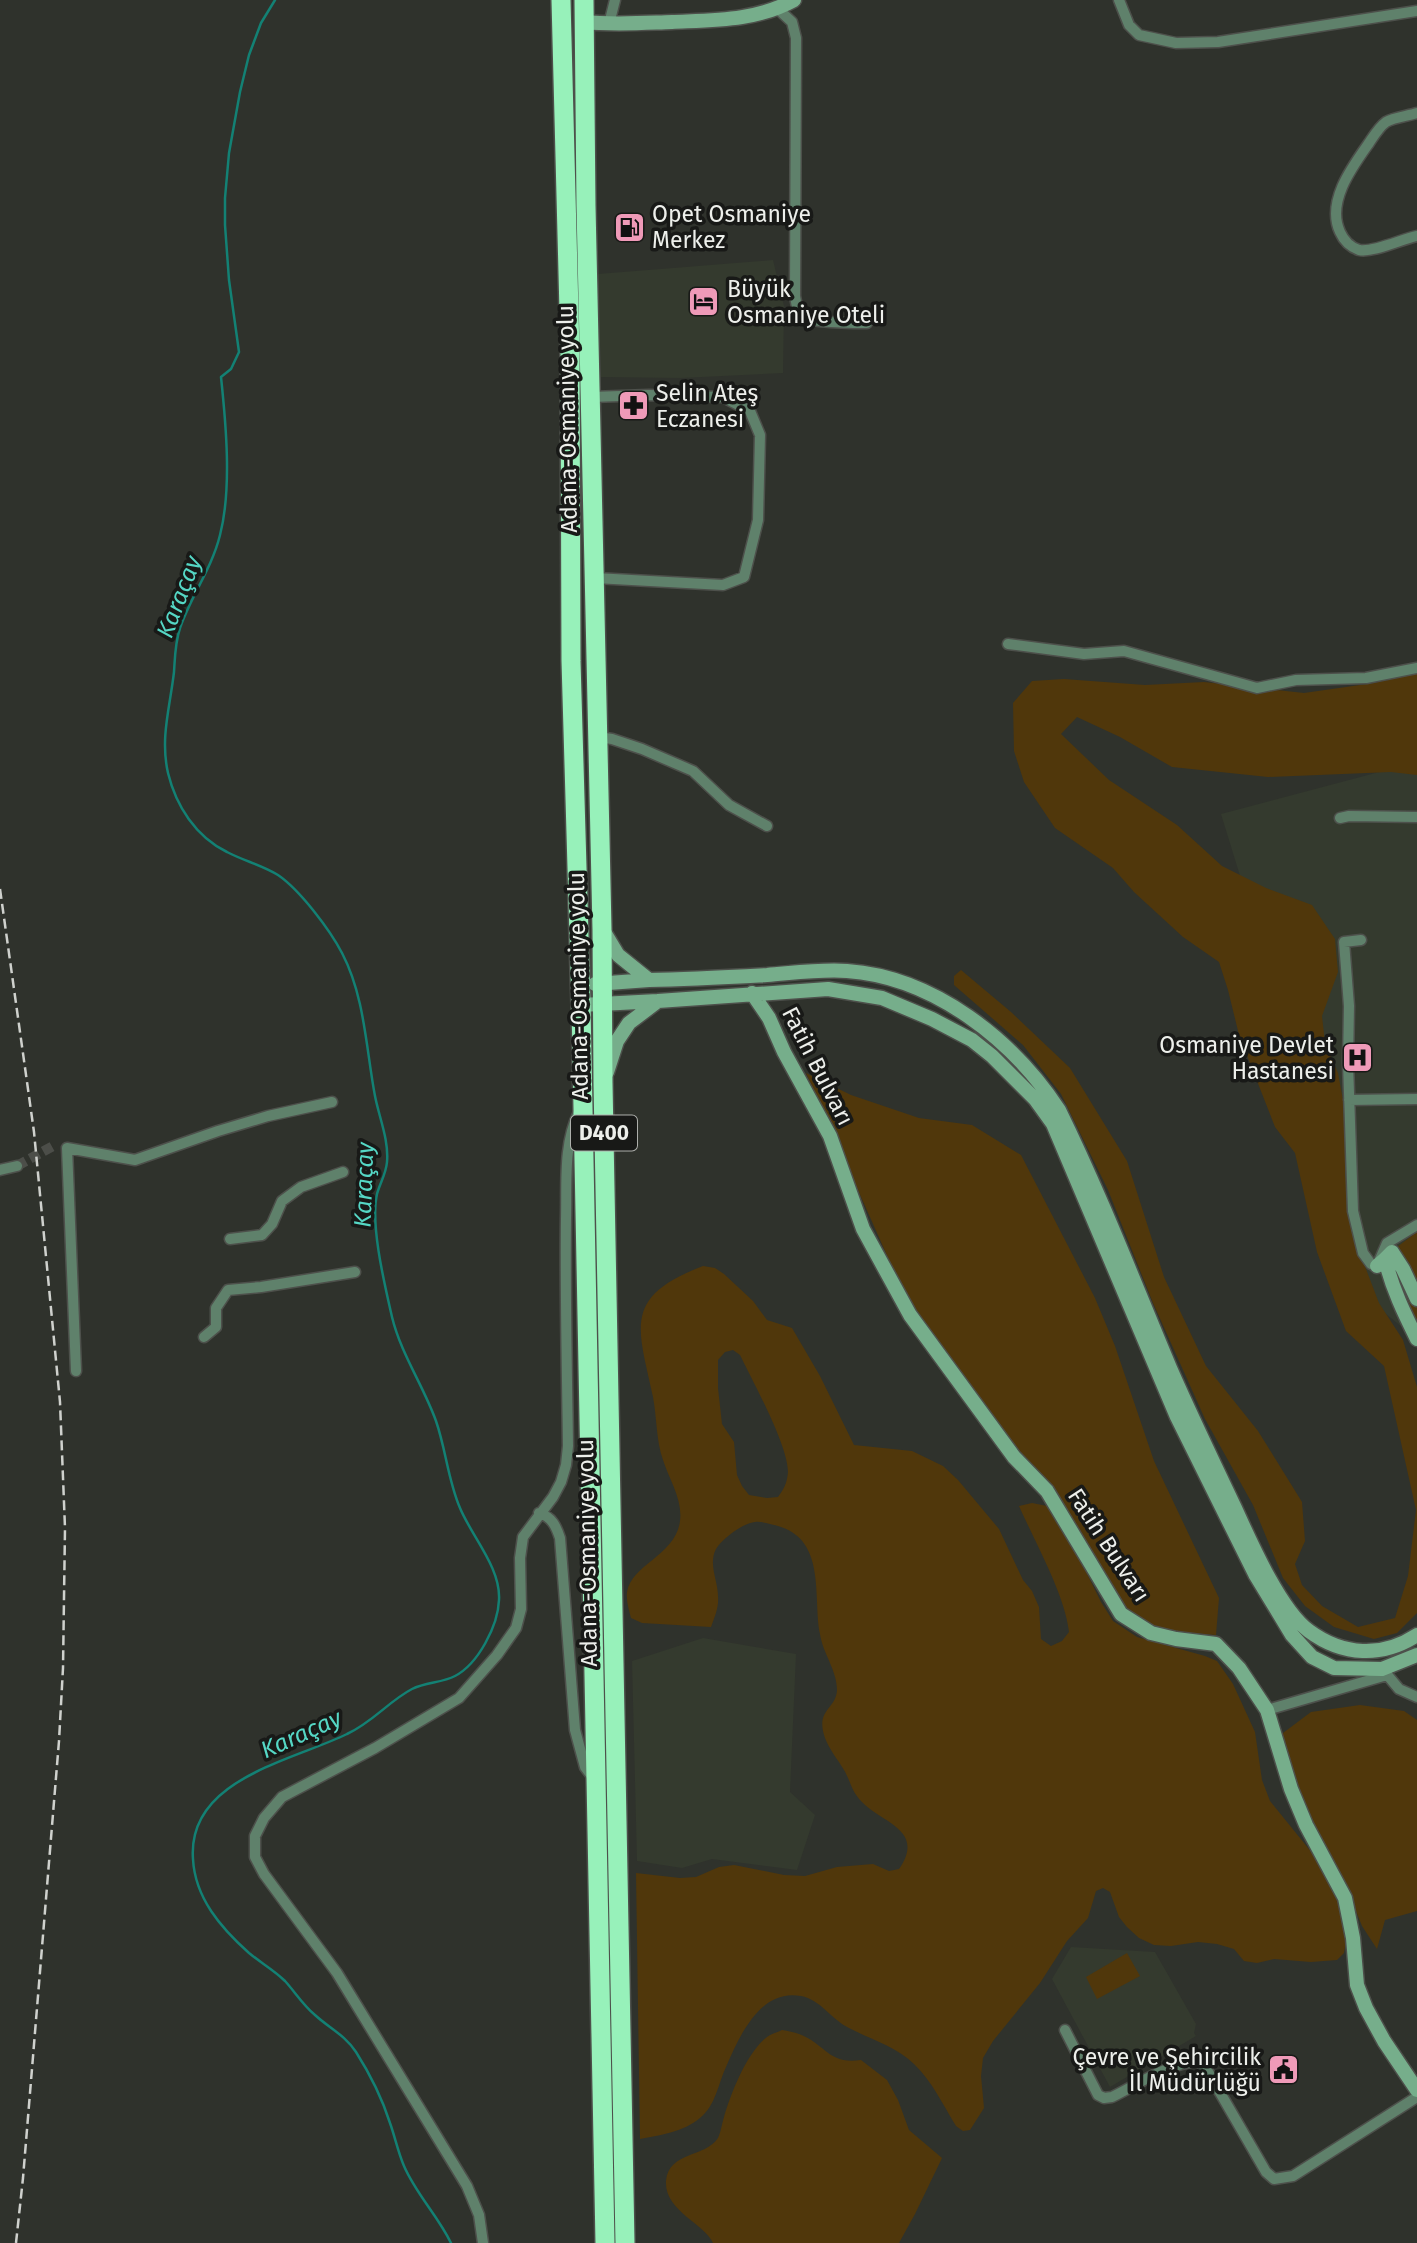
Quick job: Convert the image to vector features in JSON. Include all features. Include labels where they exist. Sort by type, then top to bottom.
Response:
[{"type":"highway","name":"Adana-Osmaniye yolu","points":[[561,0],[570,351],[571,661],[581,1005],[605,2243]]},
{"type":"highway","name":"D400","points":[[584,0],[584,22]]},
{"type":"highway","name":"Adana-Osmaniye yolu","points":[[584,22],[603,929],[603,1083],[625,2243]]},
{"type":"street","points":[[608,24],[615,0]]},
{"type":"street","points":[[584,22],[608,24],[731,20],[778,9],[794,0]]},
{"type":"street","points":[[1119,0],[1129,25],[1139,35],[1176,43],[1218,42],[1417,12]]},
{"type":"street","points":[[778,9],[792,22],[796,38],[794,296],[803,317],[867,323]]},
{"type":"street","points":[[1417,113],[1385,122],[1376,132],[1351,168],[1339,194],[1337,209],[1338,228],[1344,240],[1363,251],[1417,236]]},
{"type":"street","points":[[591,397],[723,397],[750,411],[760,435],[758,520],[744,577],[723,585],[595,578]]},
{"type":"street","points":[[1008,644],[1084,654],[1124,651],[1257,688],[1296,680],[1366,678],[1417,668]]},
{"type":"street","points":[[598,737],[632,746],[692,771],[729,805],[767,826]]},
{"type":"street","points":[[1340,818],[1417,817]]},
{"type":"street","points":[[603,929],[618,955],[649,980]]},
{"type":"street","points":[[1361,940],[1344,943],[1349,1006],[1348,1063],[1353,1211],[1363,1253],[1371,1264],[1377,1266]]},
{"type":"street","points":[[580,985],[846,971],[881,976],[915,988],[980,1022],[1016,1057],[1048,1093],[1059,1110],[1116,1235],[1199,1433],[1265,1570],[1288,1607],[1307,1630],[1346,1649],[1366,1653],[1392,1648],[1417,1634]]},
{"type":"street","points":[[581,1005],[828,989],[882,998],[932,1019],[972,1040],[992,1056],[1035,1099],[1053,1124],[1171,1405],[1255,1574],[1292,1634],[1312,1657],[1334,1668],[1385,1672],[1399,1689],[1417,1698]]},
{"type":"street","name":"Fatih Bulvarı","points":[[752,993],[769,1017],[784,1052],[830,1136],[863,1228],[910,1315],[1014,1457],[1047,1491],[1121,1614],[1152,1633],[1216,1644],[1239,1668],[1267,1710],[1296,1801],[1345,1898],[1353,1938],[1357,1985],[1366,2008],[1384,2042],[1417,2090]]},
{"type":"street","points":[[603,1083],[617,1041],[629,1023],[658,1001]]},
{"type":"street","points":[[1349,1100],[1417,1099]]},
{"type":"street","points":[[76,1371],[61,1147],[135,1160],[218,1130],[332,1102]]},
{"type":"street","points":[[483,2243],[479,2215],[467,2186],[337,1973],[264,1874],[256,1857],[255,1836],[264,1818],[282,1797],[375,1748],[459,1698],[497,1656],[516,1628],[521,1609],[520,1558],[523,1537],[553,1497],[566,1465],[567,1161],[571,1128],[582,1104]]},
{"type":"street","points":[[0,1170],[17,1166]]},
{"type":"street","points":[[230,1240],[262,1235],[272,1224],[282,1201],[301,1187],[343,1172]]},
{"type":"street","points":[[1377,1266],[1387,1243],[1417,1225]]},
{"type":"street","points":[[1377,1266],[1392,1252],[1417,1299]]},
{"type":"street","points":[[1377,1266],[1385,1259],[1394,1288],[1417,1339]]},
{"type":"street","points":[[204,1337],[216,1327],[216,1308],[229,1290],[355,1272]]},
{"type":"street","points":[[540,1513],[547,1515],[556,1526],[560,1538],[575,1730],[585,1767],[595,1780]]},
{"type":"street","points":[[1267,1710],[1385,1672],[1417,1655]]},
{"type":"street","points":[[1065,2030],[1098,2095],[1104,2098],[1112,2097],[1174,2067],[1191,2061],[1200,2062],[1266,2172],[1274,2179],[1293,2176],[1417,2097]]},
{"type":"shaded area","points":[[773,260],[784,306],[783,373],[681,378],[601,377],[598,274]]},
{"type":"shaded area","points":[[1417,673],[1417,775],[1391,772],[1268,777],[1172,767],[1120,737],[1077,717],[1061,734],[1109,780],[1177,825],[1222,866],[1266,888],[1312,905],[1335,939],[1338,972],[1322,1016],[1325,1043],[1338,1073],[1350,1138],[1345,1174],[1361,1256],[1379,1303],[1403,1340],[1417,1387],[1417,1613],[1397,1633],[1374,1639],[1334,1627],[1305,1606],[1283,1578],[1253,1505],[1205,1419],[1153,1303],[1108,1190],[1061,1094],[1023,1045],[954,985],[954,976],[961,970],[1011,1012],[1070,1068],[1127,1161],[1164,1277],[1206,1366],[1258,1431],[1302,1502],[1305,1541],[1295,1564],[1302,1585],[1322,1606],[1358,1627],[1395,1618],[1408,1576],[1416,1510],[1384,1366],[1346,1331],[1317,1252],[1295,1153],[1275,1127],[1239,1035],[1219,962],[1183,937],[1134,892],[1113,868],[1055,828],[1024,782],[1014,751],[1013,703],[1032,681],[1064,679],[1145,685],[1204,682],[1304,693],[1374,683]]},
{"type":"shaded area","name":"Osmaniye Devlet Hastanesi","points":[[1417,762],[1417,1339],[1371,1302],[1221,814]]},
{"type":"shaded area","points":[[806,1073],[851,1095],[919,1118],[972,1125],[1021,1155],[1095,1298],[1115,1346],[1154,1461],[1219,1598],[1216,1635],[1168,1631],[1131,1620],[986,1415],[901,1287]]},
{"type":"shaded area","points":[[1417,1232],[1417,1321],[1391,1266],[1389,1253]]},
{"type":"shaded area","points":[[703,1266],[715,1268],[753,1301],[767,1320],[792,1328],[820,1376],[854,1445],[912,1451],[943,1466],[958,1480],[999,1529],[1023,1580],[1032,1591],[1039,1607],[1041,1639],[1051,1646],[1062,1641],[1069,1632],[1056,1585],[1019,1506],[1032,1503],[1047,1506],[1063,1525],[1113,1621],[1137,1637],[1217,1661],[1233,1684],[1255,1732],[1262,1780],[1270,1801],[1317,1859],[1330,1881],[1340,1907],[1346,1942],[1344,1953],[1337,1960],[1311,1962],[1274,1959],[1257,1963],[1244,1961],[1234,1949],[1217,1944],[1198,1942],[1171,1946],[1154,1945],[1139,1938],[1127,1927],[1119,1917],[1110,1892],[1103,1888],[1096,1891],[1088,1918],[1067,1941],[1040,1983],[993,2041],[983,2058],[981,2076],[984,2108],[970,2130],[963,2131],[956,2126],[926,2078],[907,2058],[843,2024],[814,2001],[801,1996],[787,1996],[774,2000],[753,2017],[731,2055],[713,2101],[700,2118],[679,2130],[640,2139],[636,1873],[696,1877],[719,1867],[734,1865],[784,1875],[805,1876],[837,1867],[873,1864],[889,1871],[899,1869],[906,1856],[907,1845],[898,1829],[858,1798],[825,1738],[824,1715],[836,1697],[836,1683],[820,1634],[815,1573],[811,1558],[805,1545],[795,1534],[781,1527],[755,1522],[739,1528],[719,1545],[713,1561],[718,1604],[711,1627],[642,1623],[631,1618],[627,1592],[631,1582],[671,1542],[680,1521],[678,1497],[659,1445],[641,1333],[642,1317],[648,1303],[659,1290]],"holes":[[[733,1350],[740,1355],[769,1413],[786,1460],[787,1479],[778,1497],[749,1495],[742,1486],[737,1475],[734,1442],[722,1424],[718,1360],[725,1352]]]},
{"type":"shaded area","points":[[703,1638],[796,1654],[790,1792],[815,1815],[797,1870],[712,1859],[682,1868],[637,1861],[632,1661]]},
{"type":"shaded area","points":[[1360,1705],[1404,1711],[1417,1720],[1417,1911],[1385,1920],[1377,1949],[1362,1926],[1347,1889],[1315,1830],[1275,1739],[1311,1712]]},
{"type":"shaded area","points":[[1071,1947],[1155,1952],[1196,2024],[1196,2036],[1110,2087],[1052,1979]]},
{"type":"shaded area","points":[[1127,1953],[1140,1976],[1097,1999],[1086,1977]]},
{"type":"shaded area","points":[[782,2030],[808,2038],[834,2057],[850,2061],[861,2060],[887,2080],[909,2130],[942,2158],[899,2243],[713,2243],[709,2236],[671,2201],[666,2181],[669,2171],[680,2159],[705,2149],[718,2138],[731,2096],[746,2063],[767,2037]]},
{"type":"waterway","name":"Karaçay","points":[[275,0],[261,23],[249,55],[229,153],[225,225],[239,352],[231,369],[221,377],[226,436],[226,498],[216,547],[178,634],[166,722],[166,760],[176,797],[197,829],[216,846],[278,875],[287,882],[322,922],[350,970],[364,1023],[375,1096],[387,1145],[386,1166],[377,1194],[375,1222],[392,1317],[401,1344],[436,1421],[460,1508],[491,1564],[499,1600],[491,1632],[479,1654],[455,1676],[412,1689],[347,1734],[273,1764],[225,1791],[207,1810],[196,1832],[193,1859],[204,1899],[220,1923],[249,1953],[285,1981],[320,2020],[352,2046],[379,2095],[409,2176],[451,2243]]},
{"type":"tunnel","points":[[17,1166],[55,1145]]},
{"type":"railway","points":[[0,889],[34,1132],[60,1402],[65,1528],[59,1741],[16,2243]]},
{"type":"place","name":"Opet Osmaniye Merkez","points":[[629,227]]},
{"type":"place","name":"Büyük Osmaniye Oteli","points":[[704,302]]},
{"type":"place","name":"Selin Ateş Eczanesi","points":[[633,406]]},
{"type":"place","name":"Osmaniye Devlet Hastanesi","points":[[1357,1058]]},
{"type":"place","name":"Çevre ve Şehircilik İl Müdürlüğü","points":[[1284,2070]]}]
